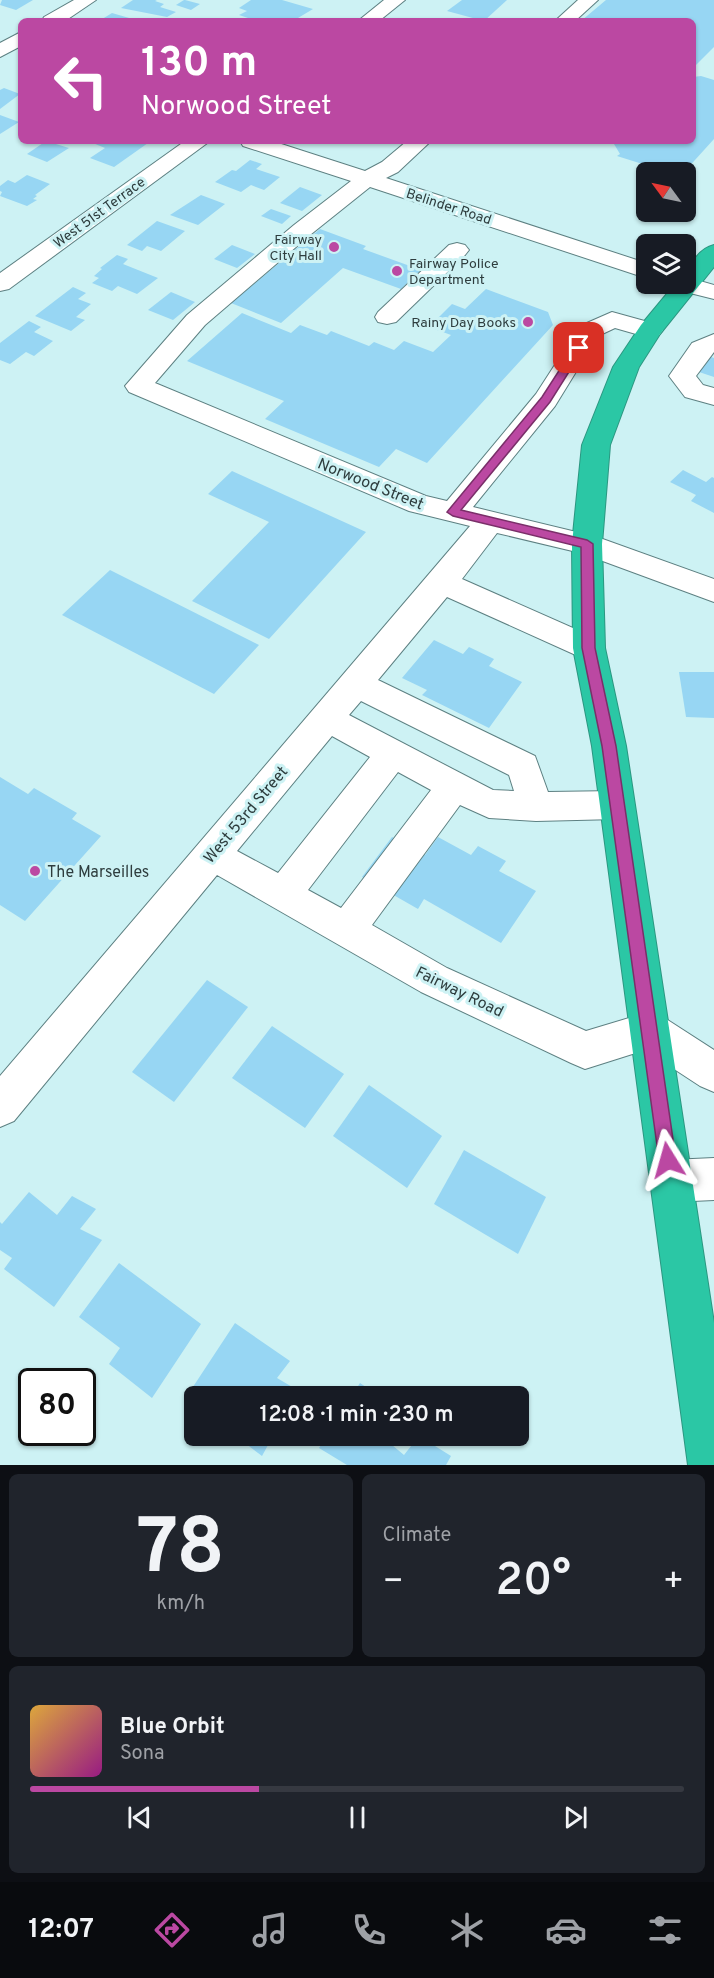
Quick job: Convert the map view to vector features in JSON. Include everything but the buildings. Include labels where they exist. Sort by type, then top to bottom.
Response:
[{"type":"highway","points":[[696,272],[714,252]]},
{"type":"highway","points":[[677,294],[626,367],[596,445],[587,544],[589,648],[603,715],[617,805],[712,1465]]},
{"type":"street","points":[[56,18],[87,0]]},
{"type":"street","points":[[371,18],[396,0]]},
{"type":"street","points":[[568,18],[589,0]]},
{"type":"street","points":[[0,52],[18,40]]},
{"type":"street","points":[[0,52],[18,61]]},
{"type":"street","name":"West 51st Terrace","points":[[0,284],[195,144]]},
{"type":"street","name":"Belinder Road","points":[[260,144],[636,268]]},
{"type":"street","points":[[367,179],[390,167],[417,144]]},
{"type":"street","name":"Norwood Street","points":[[367,179],[196,321],[138,386],[418,504],[587,544],[714,591]]},
{"type":"street","points":[[387,317],[458,250]]},
{"type":"street","points":[[696,287],[714,292]]},
{"type":"street","points":[[453,512],[546,400],[589,331],[612,319],[650,330]]},
{"type":"street","points":[[714,342],[701,349],[682,376],[704,394],[714,360]]},
{"type":"street","name":"West 53rd Street","points":[[0,1107],[490,521]]},
{"type":"street","points":[[441,582],[589,648]]},
{"type":"street","points":[[356,684],[524,766],[536,807]]},
{"type":"street","points":[[326,718],[489,804],[536,807],[617,805]]},
{"type":"street","points":[[283,895],[393,753]]},
{"type":"street","points":[[346,931],[454,786]]},
{"type":"street","name":"Fairway Road","points":[[212,854],[434,980],[585,1050],[649,1030]]},
{"type":"street","points":[[649,1030],[714,1073]]},
{"type":"street","points":[[671,1181],[714,1179]]},
{"type":"place","name":"Fairway City Hall","points":[[334,247]]},
{"type":"place","name":"Fairway Police Department","points":[[397,271]]},
{"type":"place","name":"Rainy Day Books","points":[[528,322]]},
{"type":"place","name":"The Marseilles","points":[[35,871]]},
{"type":"route","points":[[579,348],[546,400],[453,512],[587,544],[589,648],[609,746],[668,1160]]}]
